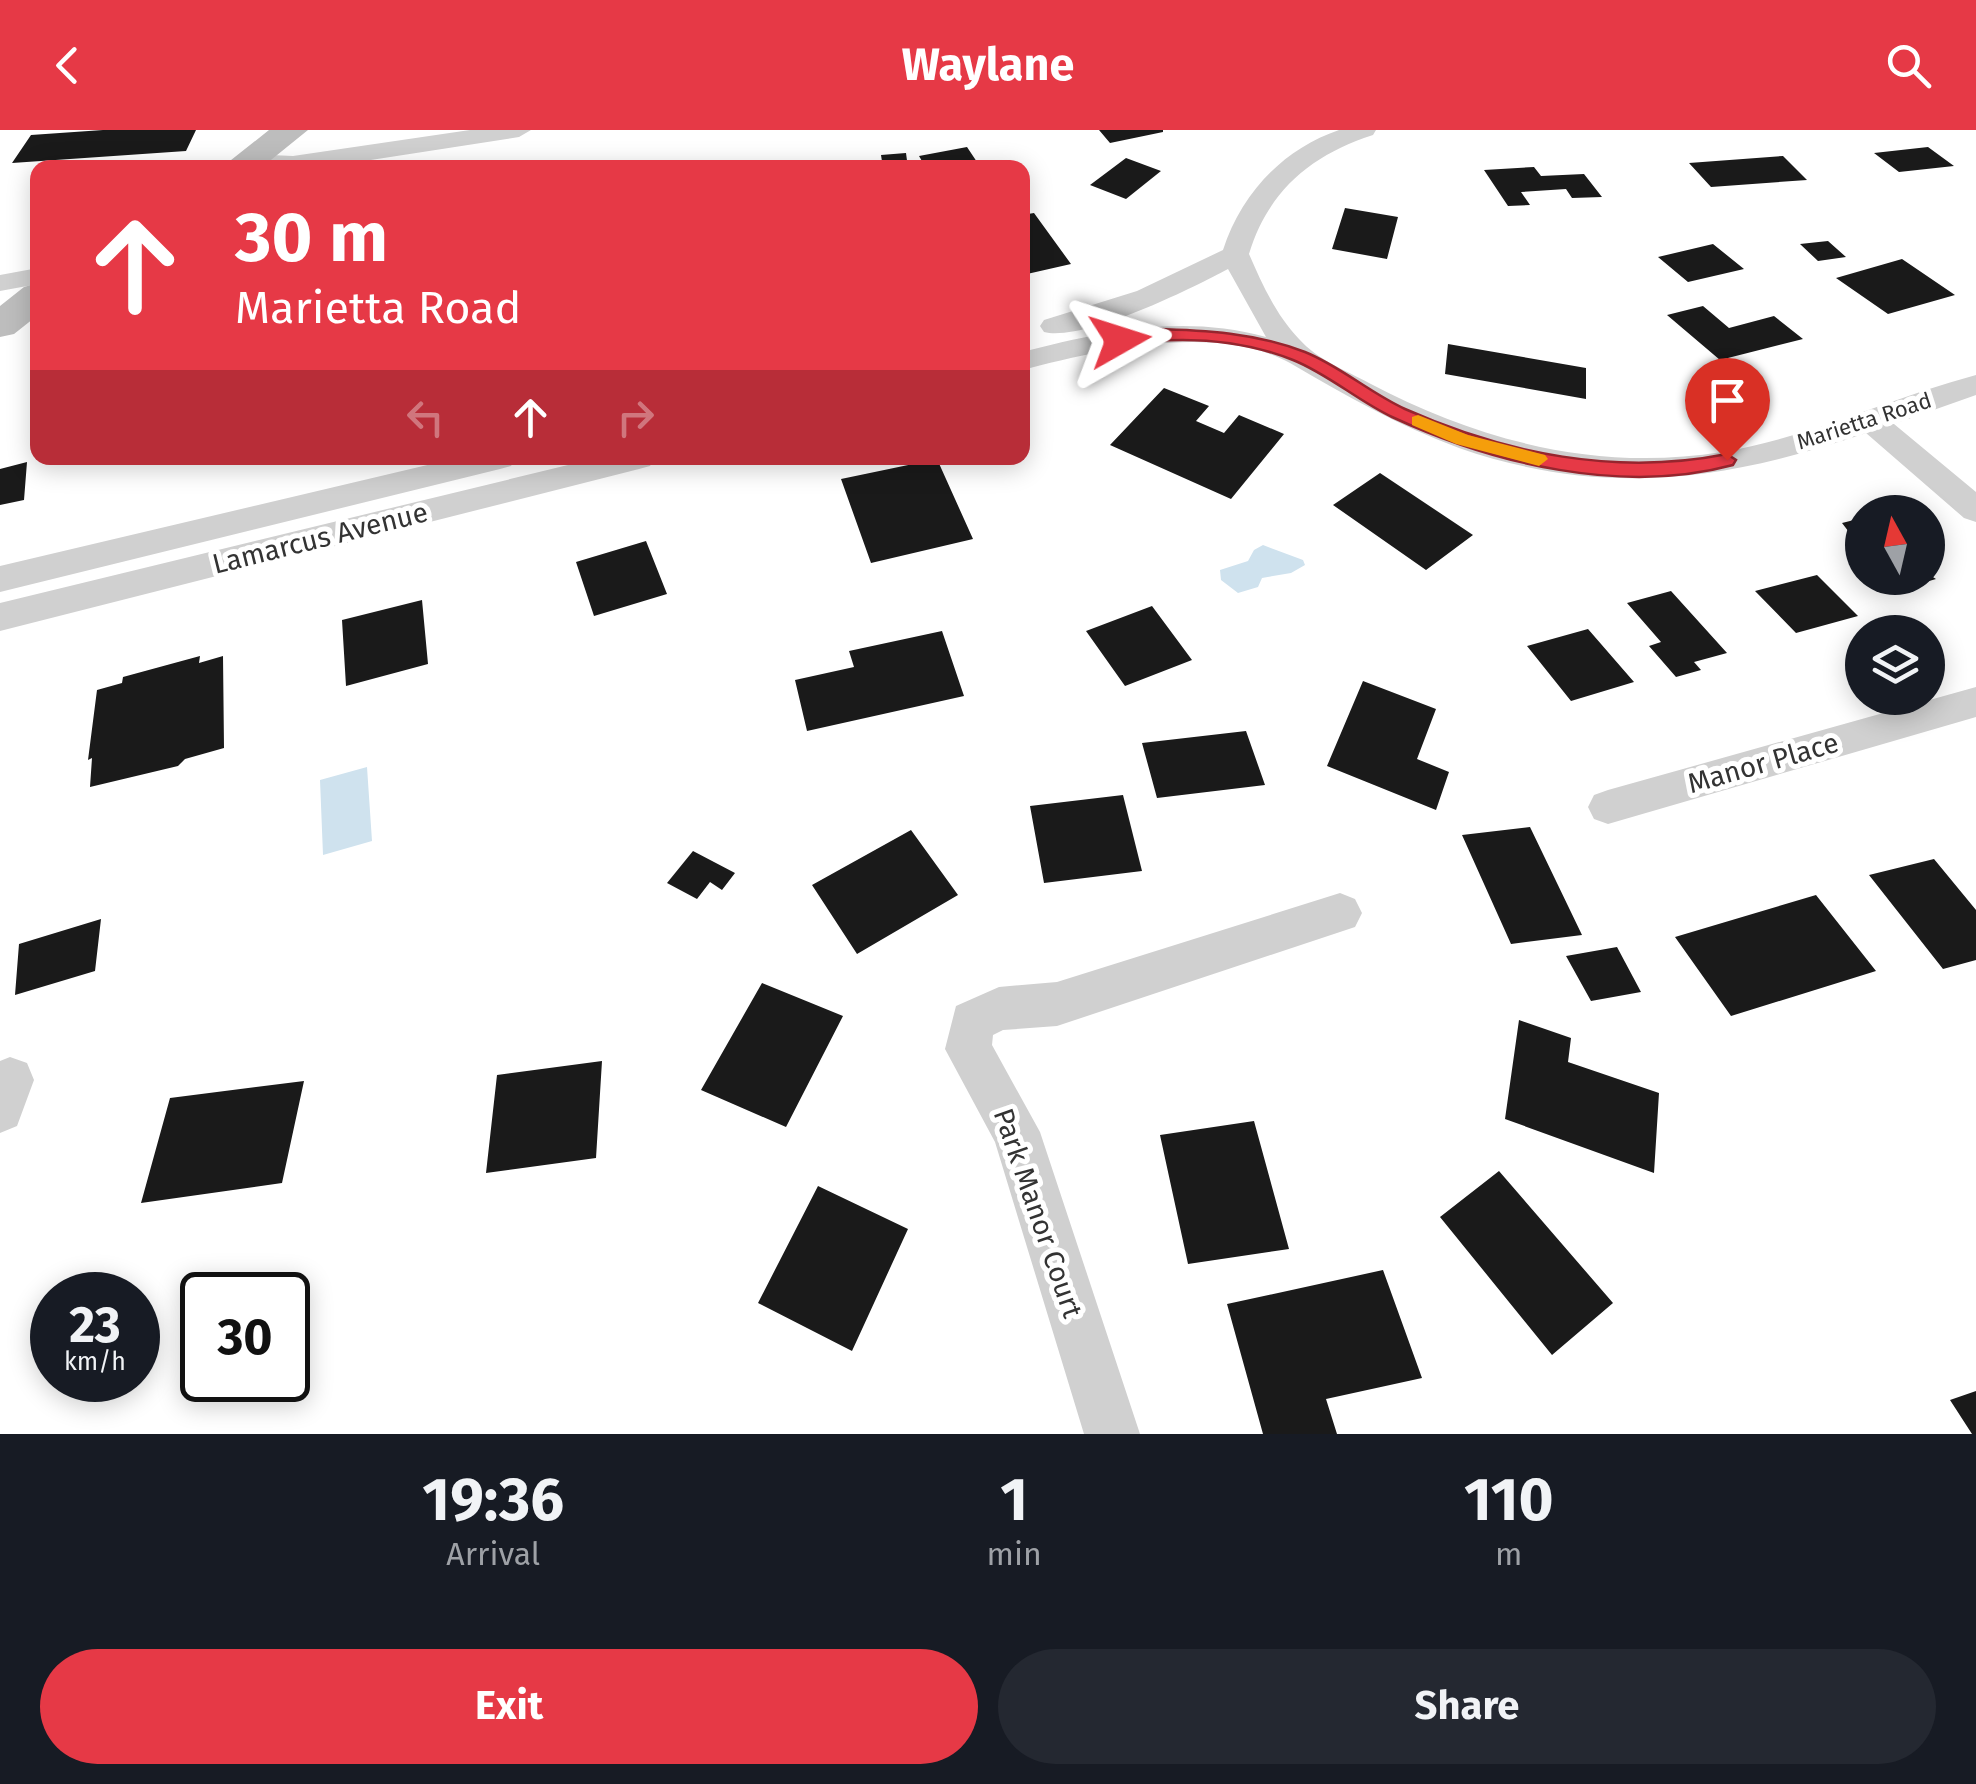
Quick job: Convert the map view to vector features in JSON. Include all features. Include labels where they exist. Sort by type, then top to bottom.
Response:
[{"type":"main road","points":[[249,160],[291,130]]},
{"type":"main road","points":[[0,325],[30,301]]},
{"type":"street","points":[[320,160],[519,130]]},
{"type":"street","points":[[1030,331],[1103,314],[1175,287],[1235,254],[1241,230],[1264,192],[1297,160],[1336,138],[1364,130]]},
{"type":"street","name":"Marietta Road","points":[[1235,254],[1257,304],[1300,356],[1395,412],[1462,440],[1539,460],[1622,470],[1694,467],[1760,454],[1976,385]]},
{"type":"street","points":[[0,284],[30,278]]},
{"type":"street","points":[[1030,359],[1087,344],[1154,334],[1217,335],[1300,356]]},
{"type":"street","points":[[1869,419],[1976,510]]},
{"type":"street","name":"Lamarcus Avenue","points":[[0,579],[471,465]]},
{"type":"street","name":"Lamarcus Avenue","points":[[0,617],[612,465]]},
{"type":"street","name":"Manor Place","points":[[1608,808],[1976,702]]},
{"type":"street","name":"Park Manor Court","points":[[1112,1434],[1016,1132],[968,1049],[972,1022],[999,1009],[1070,1000],[1340,913]]},
{"type":"water","points":[[1263,545],[1303,560],[1305,565],[1291,573],[1262,578],[1258,587],[1238,593],[1221,580],[1220,570],[1248,561],[1254,550]]},
{"type":"water","points":[[367,767],[372,841],[323,855],[320,780]]},
{"type":"building","points":[[196,130],[186,151],[12,163],[31,135]]},
{"type":"building","points":[[1099,130],[1163,130],[1163,132],[1110,143]]},
{"type":"building","points":[[967,147],[976,160],[921,160],[919,156]]},
{"type":"building","points":[[1928,147],[1954,166],[1899,172],[1874,153]]},
{"type":"building","points":[[906,153],[907,160],[882,160],[881,155]]},
{"type":"building","points":[[1783,156],[1807,180],[1711,187],[1689,163]]},
{"type":"building","points":[[1126,158],[1161,171],[1126,199],[1090,185]]},
{"type":"building","points":[[1534,167],[1541,176],[1584,174],[1602,197],[1572,198],[1566,189],[1521,192],[1530,205],[1508,206],[1484,170]]},
{"type":"building","points":[[1345,208],[1398,217],[1387,259],[1332,249]]},
{"type":"building","points":[[1034,213],[1071,264],[1030,273],[1030,214]]},
{"type":"building","points":[[1828,241],[1846,257],[1818,261],[1800,244]]},
{"type":"building","points":[[1713,244],[1744,269],[1688,282],[1658,257]]},
{"type":"building","points":[[1902,259],[1955,295],[1888,314],[1836,278]]},
{"type":"building","points":[[1703,306],[1729,328],[1774,316],[1803,339],[1720,360],[1667,315]]},
{"type":"building","points":[[1448,344],[1586,368],[1586,399],[1445,374]]},
{"type":"building","points":[[1164,388],[1209,406],[1196,421],[1224,433],[1239,415],[1284,434],[1231,499],[1110,445]]},
{"type":"building","points":[[27,462],[24,500],[0,505],[0,469]]},
{"type":"building","points":[[908,465],[940,465],[973,539],[871,563],[841,479]]},
{"type":"building","points":[[1380,473],[1473,535],[1426,570],[1333,505]]},
{"type":"building","points":[[646,541],[667,594],[594,616],[576,562]]},
{"type":"building","points":[[1817,575],[1857,615],[1845,615],[1845,620],[1796,633],[1755,591]]},
{"type":"building","points":[[1671,591],[1727,653],[1694,662],[1701,670],[1676,677],[1649,646],[1661,642],[1627,603]]},
{"type":"building","points":[[422,600],[428,664],[346,686],[342,620]]},
{"type":"building","points":[[1152,606],[1192,660],[1125,686],[1086,631]]},
{"type":"building","points":[[1588,629],[1634,682],[1571,701],[1527,646]]},
{"type":"building","points":[[942,631],[964,696],[807,731],[795,680],[854,667],[849,651]]},
{"type":"building","points":[[200,656],[199,663],[223,656],[224,748],[185,759],[178,766],[90,787],[92,758],[88,760],[97,690],[122,683],[123,677]]},
{"type":"building","points":[[1363,681],[1436,709],[1417,759],[1449,772],[1436,810],[1327,766]]},
{"type":"building","points":[[1246,731],[1265,785],[1157,798],[1142,743]]},
{"type":"building","points":[[1123,795],[1142,871],[1044,883],[1030,806]]},
{"type":"building","points":[[1530,827],[1582,935],[1511,944],[1462,835]]},
{"type":"building","points":[[911,830],[958,895],[857,954],[812,885]]},
{"type":"building","points":[[693,851],[735,873],[722,890],[710,882],[697,899],[667,883]]},
{"type":"building","points":[[1934,859],[1976,910],[1976,960],[1943,969],[1869,875]]},
{"type":"building","points":[[1816,895],[1876,971],[1731,1016],[1675,937]]},
{"type":"building","points":[[101,919],[95,971],[15,995],[19,944]]},
{"type":"building","points":[[1617,947],[1641,992],[1591,1001],[1566,956]]},
{"type":"building","points":[[762,983],[843,1016],[786,1127],[701,1090]]},
{"type":"building","points":[[1519,1020],[1571,1038],[1568,1062],[1659,1093],[1654,1173],[1505,1119]]},
{"type":"building","points":[[602,1061],[596,1158],[486,1173],[497,1075]]},
{"type":"building","points":[[304,1081],[282,1183],[141,1203],[170,1098]]},
{"type":"building","points":[[1254,1121],[1289,1249],[1188,1264],[1160,1135]]},
{"type":"building","points":[[1499,1171],[1613,1303],[1552,1355],[1440,1217]]},
{"type":"building","points":[[818,1186],[908,1229],[852,1351],[758,1303]]},
{"type":"building","points":[[1383,1270],[1422,1378],[1326,1399],[1337,1434],[1263,1434],[1227,1304]]},
{"type":"building","points":[[1976,1391],[1976,1434],[1972,1434],[1950,1400]]},
{"type":"slow traffic","points":[[1418,421],[1462,440],[1539,459]]},
{"type":"route","points":[[1120,340],[1154,334],[1217,335],[1300,356],[1395,412],[1462,440],[1539,460],[1622,470],[1694,467],[1727,460]]}]
